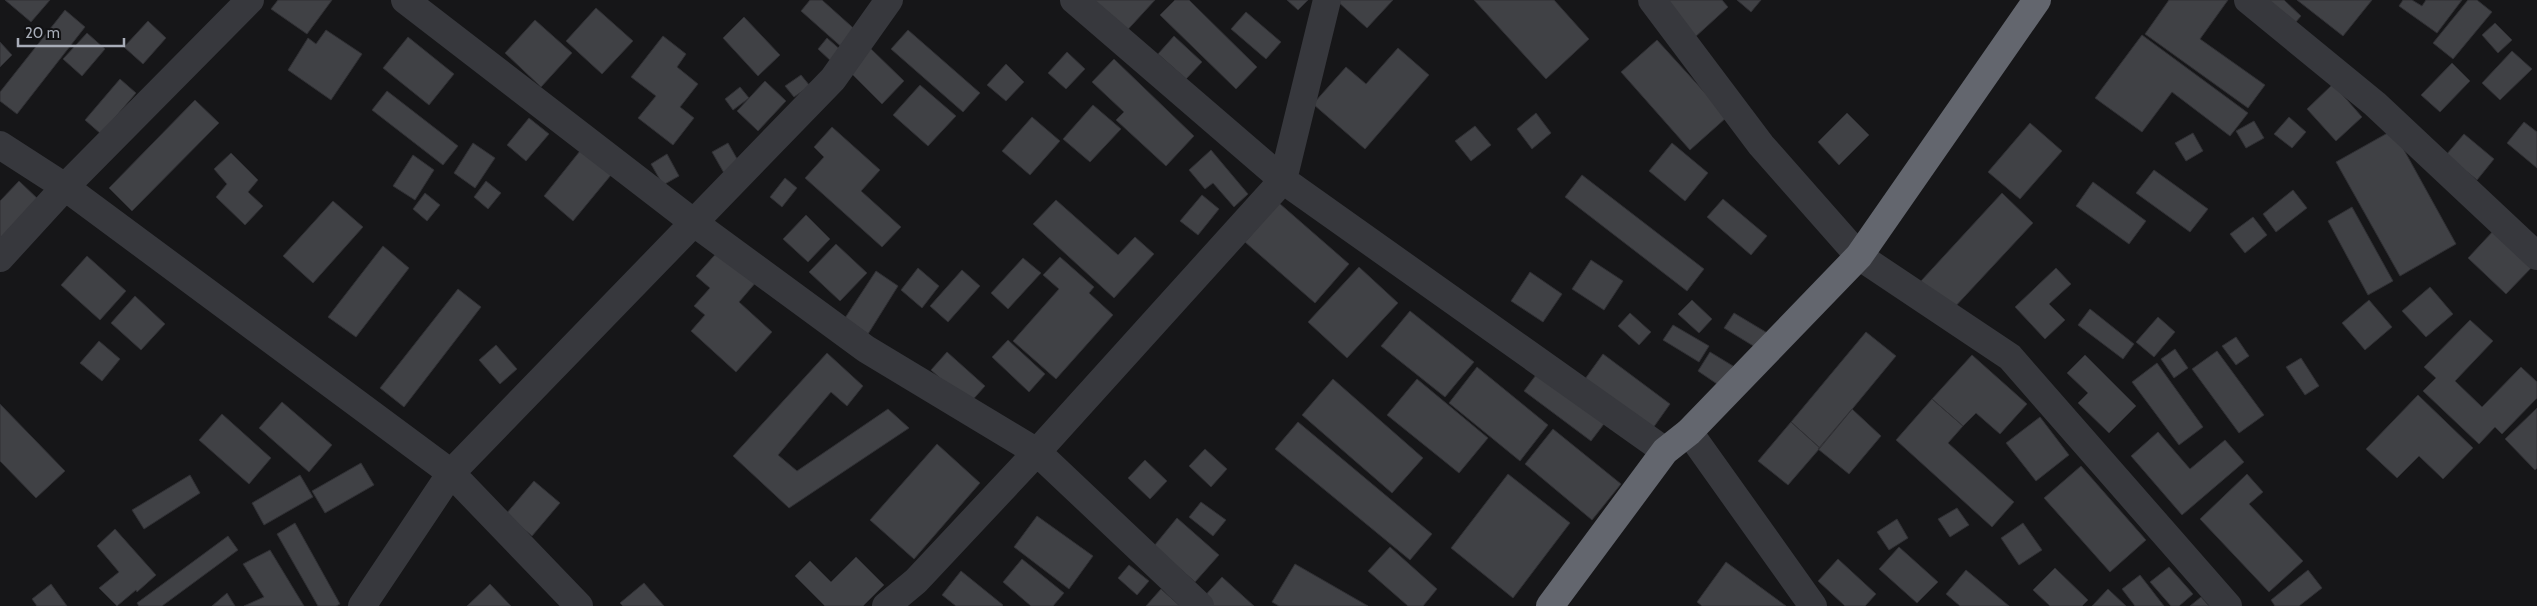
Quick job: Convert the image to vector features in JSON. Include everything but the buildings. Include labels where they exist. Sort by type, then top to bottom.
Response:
[{"type":"highway","points":[[1550,606],[1665,451],[1689,432],[1859,256],[2037,0]]},
{"type":"street","points":[[0,258],[65,186],[250,0]]},
{"type":"street","points":[[405,0],[693,222],[866,349],[1037,452],[1200,606]]},
{"type":"street","points":[[362,606],[451,473],[833,79],[889,0]]},
{"type":"street","points":[[1074,0],[1282,180],[1665,451]]},
{"type":"street","points":[[886,606],[916,581],[1037,452],[1282,180],[1326,0]]},
{"type":"street","points":[[1652,0],[1761,145],[1859,256],[2010,357],[2228,606]]},
{"type":"street","points":[[2248,0],[2375,104],[2537,256]]},
{"type":"street","points":[[0,145],[65,186],[451,473],[579,606]]},
{"type":"street","points":[[1689,432],[1813,606]]}]
